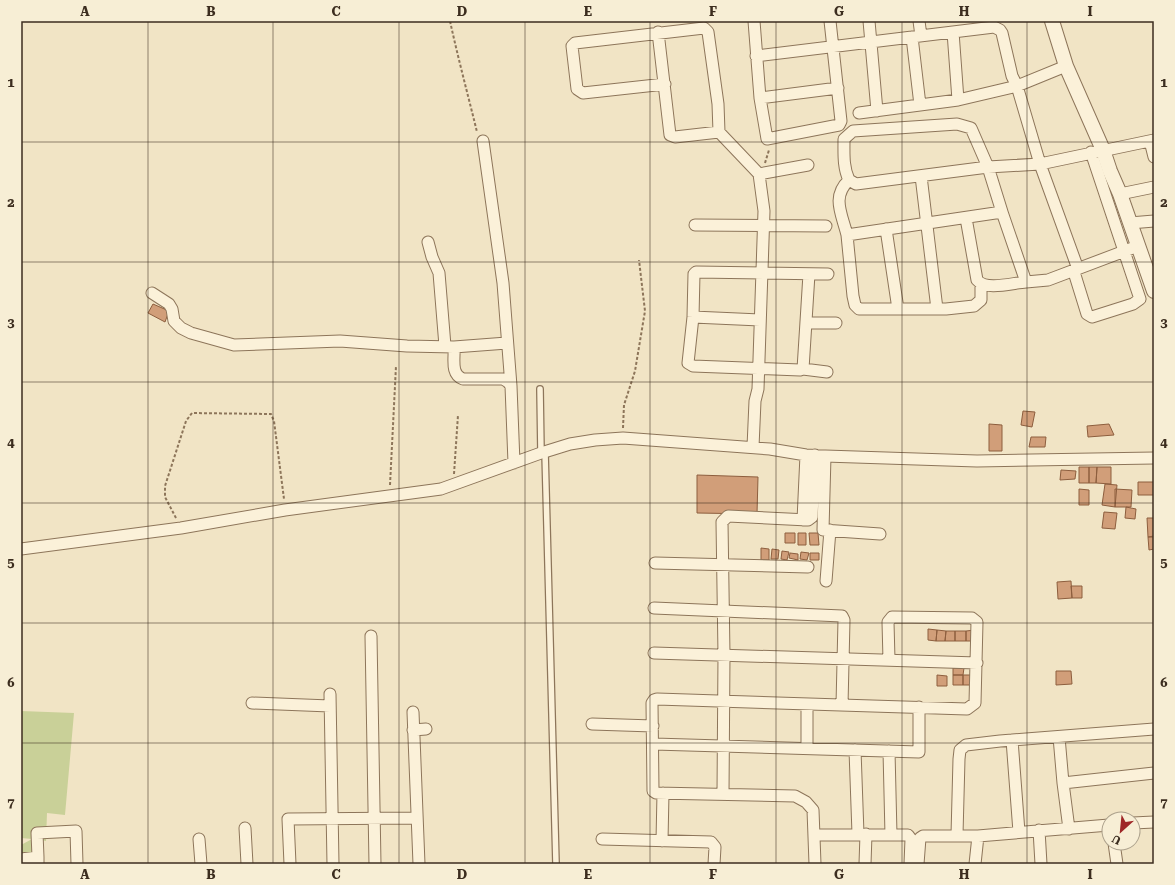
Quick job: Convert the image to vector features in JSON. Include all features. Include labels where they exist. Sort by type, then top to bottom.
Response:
[{"type":"street","points":[[754,21],[760,98],[767,139],[838,125],[842,116],[830,21]]},
{"type":"street","points":[[869,21],[877,111]]},
{"type":"street","points":[[919,21],[916,37],[920,105]]},
{"type":"street","points":[[1052,21],[1066,66],[1131,249],[1154,291]]},
{"type":"street","points":[[756,56],[994,27],[1000,30],[1012,76],[1017,86],[1040,164],[1076,271],[1087,314],[1089,316],[1133,304],[1139,301],[1140,297],[1131,249],[1130,223],[1110,171],[1097,151]]},
{"type":"street","points":[[665,84],[587,94],[577,89],[572,48],[574,44],[658,32],[704,28],[707,30],[718,104],[719,132],[760,175],[761,226],[756,320],[756,367],[752,396],[755,401],[753,447]]},
{"type":"street","points":[[658,32],[670,135],[675,137],[719,132]]},
{"type":"street","points":[[953,32],[958,100]]},
{"type":"street","points":[[859,113],[958,100],[1017,86],[1066,66]]},
{"type":"street","points":[[760,98],[838,88]]},
{"type":"street","points":[[1026,282],[988,167],[971,128],[957,124],[853,131],[844,139],[843,161],[849,180],[856,184],[988,167],[1040,164],[1152,140],[1154,157]]},
{"type":"street","points":[[483,141],[503,283],[511,386],[514,463]]},
{"type":"street","points":[[760,175],[808,165]]},
{"type":"street","points":[[921,176],[937,309]]},
{"type":"street","points":[[849,180],[840,191],[838,198],[848,235],[856,307],[861,310],[937,309],[974,306],[981,300],[982,285]]},
{"type":"street","points":[[1120,194],[1154,187]]},
{"type":"street","points":[[848,235],[1002,212]]},
{"type":"street","points":[[966,218],[976,280],[982,285],[1048,280],[1076,271],[1131,249]]},
{"type":"street","points":[[1130,223],[1154,221]]},
{"type":"street","points":[[695,225],[826,226]]},
{"type":"street","points":[[886,229],[898,309]]},
{"type":"street","points":[[428,242],[432,257],[439,273],[449,346],[455,374],[463,379],[503,379],[511,386]]},
{"type":"street","points":[[827,372],[803,369],[693,366],[688,363],[693,317],[695,272],[828,274]]},
{"type":"street","points":[[803,369],[809,274]]},
{"type":"street","points":[[152,293],[169,304],[172,309],[174,321],[180,328],[191,333],[234,345],[340,341],[407,346],[449,346],[507,343]]},
{"type":"street","points":[[693,317],[756,320]]},
{"type":"street","points":[[806,323],[836,323]]},
{"type":"street","points":[[21,549],[181,528],[285,510],[441,489],[543,452],[576,443],[623,438],[753,447],[815,455],[977,461],[1154,458]]},
{"type":"street","points":[[723,794],[722,701],[724,655],[721,526],[726,517],[803,520],[815,455]]},
{"type":"street","points":[[815,455],[823,530],[880,534]]},
{"type":"street","points":[[826,580],[830,530]]},
{"type":"street","points":[[655,563],[808,567]]},
{"type":"street","points":[[654,608],[842,616],[844,620],[842,705]]},
{"type":"street","points":[[815,864],[813,810],[806,802],[795,796],[656,793],[652,788],[654,744],[652,703],[654,700],[722,701],[967,709],[972,708],[975,703],[977,622],[972,618],[892,616],[888,622],[889,660]]},
{"type":"street","points":[[370,636],[375,864]]},
{"type":"street","points":[[654,653],[976,663]]},
{"type":"street","points":[[330,694],[333,864]]},
{"type":"street","points":[[252,703],[330,706]]},
{"type":"street","points":[[807,748],[808,704]]},
{"type":"street","points":[[654,744],[919,752],[918,707]]},
{"type":"street","points":[[413,712],[419,864]]},
{"type":"street","points":[[592,724],[652,726]]},
{"type":"street","points":[[413,730],[426,729]]},
{"type":"street","points":[[957,835],[958,759],[960,750],[966,745],[1154,729]]},
{"type":"street","points":[[1059,737],[1069,829]]},
{"type":"street","points":[[1012,740],[1019,832]]},
{"type":"street","points":[[855,750],[865,864]]},
{"type":"street","points":[[889,751],[891,835]]},
{"type":"street","points":[[1063,783],[1154,773]]},
{"type":"street","points":[[662,841],[663,793]]},
{"type":"street","points":[[290,864],[288,819],[417,818]]},
{"type":"street","points":[[1141,823],[1154,822]]},
{"type":"street","points":[[918,864],[920,838],[923,836],[978,836],[1101,826]]},
{"type":"street","points":[[245,828],[247,864]]},
{"type":"street","points":[[1039,830],[1041,864]]},
{"type":"street","points":[[21,859],[38,861],[37,833],[76,831],[77,864]]},
{"type":"street","points":[[815,835],[862,834],[908,836],[911,839],[910,864]]},
{"type":"street","points":[[975,864],[978,836]]},
{"type":"street","points":[[199,839],[201,864]]},
{"type":"street","points":[[602,839],[711,842],[715,846],[714,864]]},
{"type":"street","points":[[1115,851],[1117,864]]},
{"type":"lane","points":[[540,389],[556,864]]},
{"type":"path","points":[[450,21],[462,78],[471,105],[477,133],[483,141]]},
{"type":"path","points":[[760,175],[769,151],[767,139]]},
{"type":"path","points":[[623,438],[624,405],[635,371],[645,311],[639,260]]},
{"type":"path","points":[[390,496],[396,366]]},
{"type":"path","points":[[181,528],[165,497],[165,486],[186,421],[192,413],[271,414],[274,421],[285,510]]},
{"type":"path","points":[[453,485],[458,415]]},
{"type":"green space","points":[[21,711],[74,713],[65,815],[47,813],[46,841],[34,839],[37,864],[21,864],[21,845],[32,839],[21,838]]},
{"type":"building","points":[[153,304],[169,311],[165,322],[148,313]]},
{"type":"building","points":[[1023,411],[1035,412],[1032,427],[1021,425]]},
{"type":"building","points":[[989,424],[1002,425],[1002,451],[989,451]]},
{"type":"building","points":[[1109,424],[1114,435],[1088,437],[1087,426]]},
{"type":"building","points":[[1031,437],[1046,437],[1045,447],[1029,447]]},
{"type":"building","points":[[1079,467],[1089,467],[1089,483],[1079,483]]},
{"type":"building","points":[[1089,467],[1097,467],[1096,483],[1089,483]]},
{"type":"building","points":[[1097,467],[1111,467],[1111,484],[1096,483]]},
{"type":"building","points":[[1061,470],[1076,471],[1075,479],[1060,480]]},
{"type":"building","points":[[697,475],[758,477],[757,514],[697,513]]},
{"type":"building","points":[[1138,482],[1154,482],[1154,495],[1138,495]]},
{"type":"building","points":[[1105,484],[1117,485],[1115,507],[1102,505]]},
{"type":"building","points":[[1079,489],[1089,490],[1089,505],[1079,505]]},
{"type":"building","points":[[1115,489],[1132,490],[1131,507],[1115,507]]},
{"type":"building","points":[[1126,507],[1136,509],[1135,519],[1125,518]]},
{"type":"building","points":[[1104,512],[1117,513],[1115,529],[1102,528]]},
{"type":"building","points":[[1147,518],[1154,518],[1154,536],[1148,537]]},
{"type":"building","points":[[785,533],[795,533],[795,543],[785,543]]},
{"type":"building","points":[[798,533],[806,533],[806,545],[798,545]]},
{"type":"building","points":[[809,533],[818,533],[819,545],[810,545]]},
{"type":"building","points":[[1148,537],[1154,537],[1154,549],[1149,550]]},
{"type":"building","points":[[761,548],[769,549],[769,560],[761,560]]},
{"type":"building","points":[[772,549],[779,550],[778,559],[771,559]]},
{"type":"building","points":[[782,551],[789,552],[787,560],[781,559]]},
{"type":"building","points":[[801,552],[809,553],[807,560],[800,559]]},
{"type":"building","points":[[790,553],[798,554],[798,560],[789,558]]},
{"type":"building","points":[[810,553],[819,553],[819,560],[810,560]]},
{"type":"building","points":[[1071,581],[1072,598],[1058,599],[1057,582]]},
{"type":"building","points":[[1071,586],[1082,586],[1082,598],[1072,598]]},
{"type":"building","points":[[928,629],[937,630],[936,641],[928,640]]},
{"type":"building","points":[[937,630],[946,631],[945,641],[936,641]]},
{"type":"building","points":[[975,630],[975,641],[966,641],[966,631]]},
{"type":"building","points":[[946,631],[955,631],[955,641],[945,641]]},
{"type":"building","points":[[955,631],[966,631],[966,641],[955,641]]},
{"type":"building","points":[[953,668],[964,668],[963,675],[953,675]]},
{"type":"building","points":[[1056,671],[1071,671],[1072,684],[1056,685]]},
{"type":"building","points":[[937,675],[947,676],[947,686],[937,686]]},
{"type":"building","points":[[953,675],[963,675],[963,685],[953,685]]},
{"type":"building","points":[[963,675],[973,675],[973,685],[963,685]]}]
